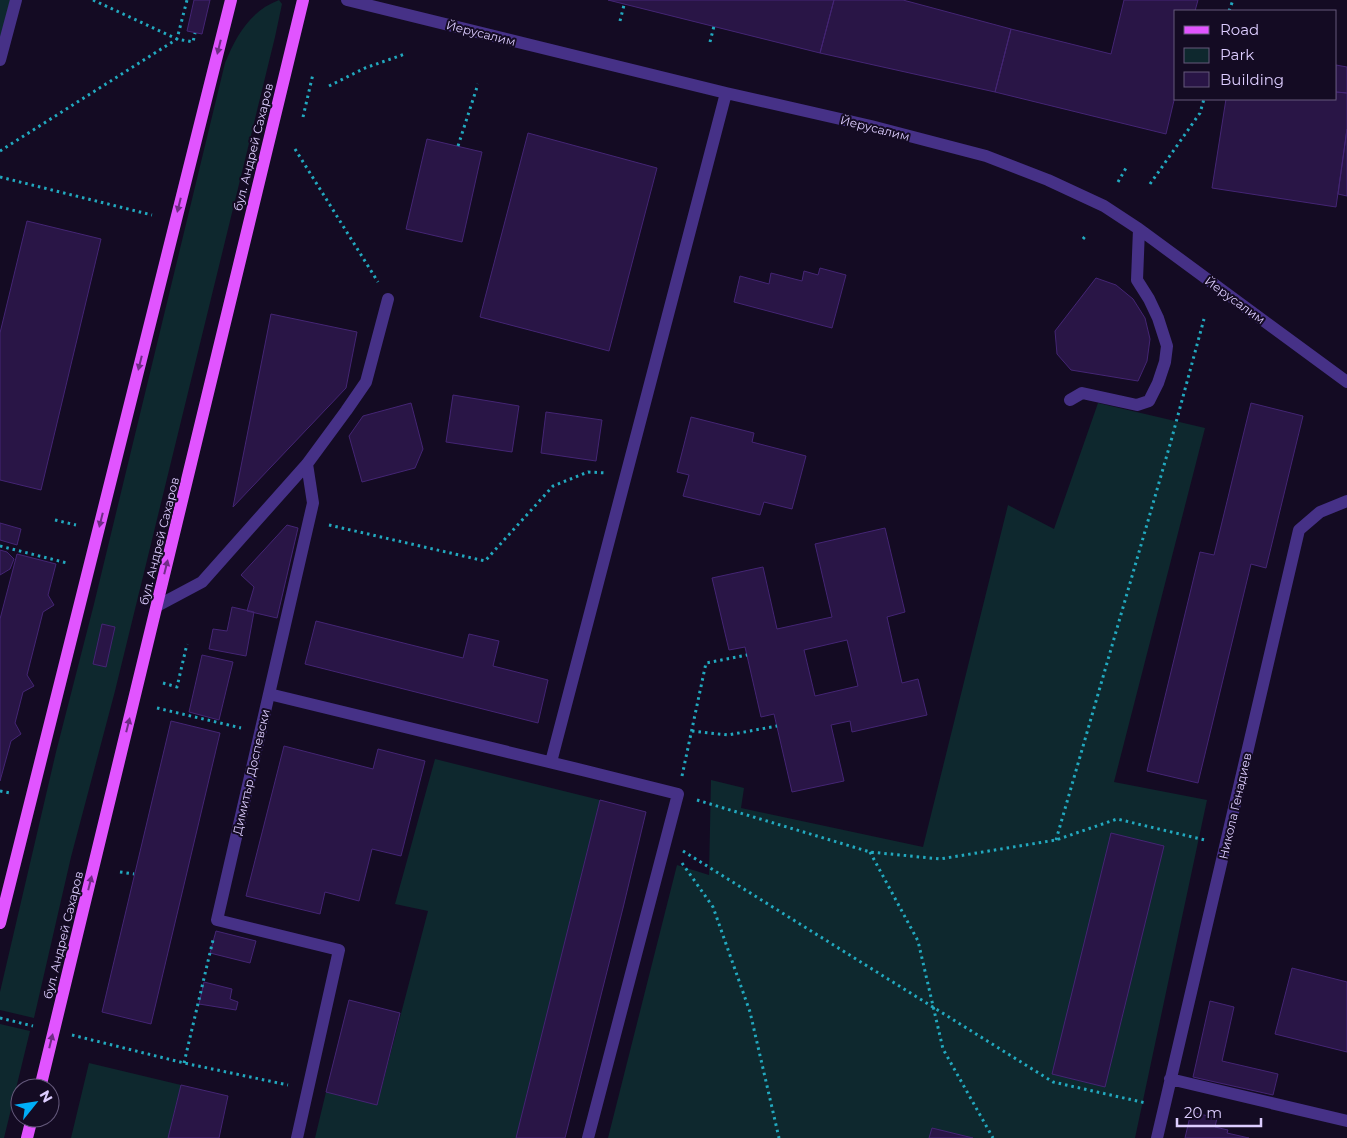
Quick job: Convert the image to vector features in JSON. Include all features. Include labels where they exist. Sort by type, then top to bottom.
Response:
[{"type":"main road","points":[[0,923],[231,0]]},
{"type":"main road","name":"бул. Андрей Сахаров","points":[[42,1078],[303,0]]},
{"type":"street","points":[[0,60],[16,0]]},
{"type":"street","name":"Йерусалим","points":[[347,0],[726,93],[862,124],[986,156],[1048,180],[1104,206],[1139,229],[1347,382]]},
{"type":"street","points":[[551,762],[726,93]]},
{"type":"street","points":[[1070,400],[1082,393],[1137,405],[1149,401],[1158,383],[1165,362],[1167,346],[1158,318],[1137,280],[1139,229]]},
{"type":"street","points":[[157,606],[202,582],[307,464],[366,382],[388,299]]},
{"type":"street","points":[[269,694],[313,503],[307,464]]},
{"type":"street","name":"Никола Генадиев","points":[[1156,1138],[1300,530],[1320,512],[1347,501]]},
{"type":"street","name":"Димитър Доспевски","points":[[217,920],[269,694],[678,794]]},
{"type":"street","points":[[588,1138],[678,794]]},
{"type":"street","points":[[217,920],[339,950],[297,1138]]},
{"type":"street","points":[[1170,1079],[1347,1121]]},
{"type":"path","points":[[93,0],[177,39],[192,42],[195,33]]},
{"type":"path","points":[[0,151],[177,39],[187,0]]},
{"type":"path","points":[[620,21],[624,5]]},
{"type":"path","points":[[710,42],[714,26]]},
{"type":"path","points":[[329,86],[365,68],[405,54]]},
{"type":"path","points":[[303,117],[313,74]]},
{"type":"path","points":[[458,146],[478,84]]},
{"type":"path","points":[[1150,184],[1200,113],[1204,100]]},
{"type":"path","points":[[295,149],[388,299]]},
{"type":"path","points":[[1118,182],[1126,168]]},
{"type":"path","points":[[0,177],[152,216]]},
{"type":"path","points":[[1083,239],[1087,234]]},
{"type":"path","points":[[1056,840],[1169,448],[1204,319]]},
{"type":"path","points":[[309,520],[485,562],[553,486],[588,472],[627,473]]},
{"type":"path","points":[[55,520],[76,525]]},
{"type":"path","points":[[0,546],[67,563]]},
{"type":"path","points":[[163,683],[177,687],[187,644]]},
{"type":"path","points":[[682,773],[706,663],[747,655]]},
{"type":"path","points":[[157,708],[261,732]]},
{"type":"path","points":[[692,731],[728,735],[777,726]]},
{"type":"path","points":[[0,790],[10,793]]},
{"type":"path","points":[[678,794],[870,852],[940,859],[1056,840],[1117,819],[1225,845]]},
{"type":"path","points":[[666,840],[1053,1082],[1164,1107]]},
{"type":"path","points":[[666,840],[713,907],[750,1012],[779,1138]]},
{"type":"path","points":[[870,852],[918,941],[943,1049],[993,1138]]},
{"type":"path","points":[[120,872],[134,874]]},
{"type":"path","points":[[184,1063],[217,920]]},
{"type":"path","points":[[0,1018],[33,1026]]},
{"type":"path","points":[[83,1038],[184,1063],[308,1089]]},
{"type":"green space","points":[[0,0],[16,0],[0,60]]},
{"type":"green space","points":[[279,0],[282,4],[275,37],[115,691],[71,857],[34,1018],[0,1010],[0,992],[56,752],[94,604],[225,63],[234,43],[245,26],[260,11]]},
{"type":"green space","points":[[1098,403],[1205,428],[1114,782],[1207,800],[1135,1138],[608,1138],[677,865],[709,875],[711,780],[744,788],[741,808],[923,847],[1008,505],[1054,529]]},
{"type":"green space","points":[[435,759],[600,800],[516,1138],[315,1138],[326,1092],[377,1105],[428,911],[395,904]]},
{"type":"green space","points":[[0,1024],[30,1031],[19,1078],[10,1078],[10,1113],[4,1138],[0,1138]]},
{"type":"green space","points":[[89,1063],[181,1085],[168,1138],[71,1138]]},
{"type":"building","points":[[194,0],[210,0],[202,34],[187,31]]},
{"type":"building","points":[[608,0],[834,0],[820,53]]},
{"type":"building","points":[[834,0],[903,0],[1011,29],[995,92],[820,53]]},
{"type":"building","points":[[1124,0],[1198,0],[1195,10],[1174,10],[1174,100],[1166,134],[995,92],[1011,29],[1111,54]]},
{"type":"building","points":[[1337,65],[1347,67],[1347,93],[1337,92]]},
{"type":"building","points":[[1337,92],[1347,93],[1347,129],[1336,207],[1212,188],[1226,100],[1337,100]]},
{"type":"building","points":[[1347,129],[1347,196],[1338,194]]},
{"type":"building","points":[[528,133],[657,168],[609,351],[480,317]]},
{"type":"building","points":[[427,139],[482,152],[462,242],[406,229]]},
{"type":"building","points":[[27,221],[101,239],[41,490],[0,480],[0,333]]},
{"type":"building","points":[[820,268],[846,275],[832,328],[734,302],[740,276],[769,284],[771,273],[802,281],[804,271],[818,275]]},
{"type":"building","points":[[1096,278],[1116,285],[1133,299],[1145,318],[1150,339],[1147,361],[1138,381],[1071,370],[1057,354],[1055,331]]},
{"type":"building","points":[[271,314],[357,332],[346,388],[233,507]]},
{"type":"building","points":[[453,395],[519,406],[512,452],[446,442]]},
{"type":"building","points":[[411,403],[423,449],[415,468],[362,482],[349,436],[363,416]]},
{"type":"building","points":[[1251,403],[1303,416],[1266,568],[1251,564],[1198,783],[1147,771],[1200,552],[1214,555]]},
{"type":"building","points":[[546,412],[602,420],[596,461],[541,453]]},
{"type":"building","points":[[691,417],[754,433],[752,442],[806,456],[792,509],[764,502],[760,515],[683,496],[689,475],[677,472]]},
{"type":"building","points":[[0,523],[21,529],[17,545],[0,540]]},
{"type":"building","points":[[287,525],[298,528],[277,618],[247,611],[254,587],[241,575]]},
{"type":"building","points":[[885,528],[905,612],[887,617],[902,683],[918,679],[927,715],[852,732],[850,721],[831,725],[844,781],[792,792],[774,714],[761,717],[745,647],[729,650],[712,578],[763,567],[777,629],[832,617],[815,544]],"holes":[[[847,640],[858,686],[815,696],[804,650]]]},
{"type":"building","points":[[0,550],[7,552],[14,559],[10,569],[0,575]]},
{"type":"building","points":[[17,554],[56,564],[48,595],[54,605],[43,612],[27,675],[34,686],[23,692],[15,723],[21,734],[11,741],[0,781],[0,619]]},
{"type":"building","points":[[232,607],[254,612],[246,656],[209,649],[213,629],[227,631]]},
{"type":"building","points":[[316,621],[463,658],[469,634],[499,641],[493,666],[548,680],[538,723],[305,664]]},
{"type":"building","points":[[102,624],[115,627],[106,667],[93,664]]},
{"type":"building","points":[[202,655],[233,662],[219,720],[189,712]]},
{"type":"building","points":[[171,721],[220,733],[151,1024],[102,1012]]},
{"type":"building","points":[[284,746],[373,769],[378,749],[425,761],[401,856],[372,849],[359,901],[325,892],[320,914],[246,896]]},
{"type":"building","points":[[600,800],[646,812],[623,908],[565,1138],[516,1138]]},
{"type":"building","points":[[1111,833],[1164,846],[1105,1087],[1052,1074]]},
{"type":"building","points":[[216,931],[256,941],[250,963],[210,953]]},
{"type":"building","points":[[1292,968],[1347,982],[1347,1052],[1275,1034]]},
{"type":"building","points":[[204,982],[232,989],[230,999],[238,1002],[236,1010],[199,1004]]},
{"type":"building","points":[[349,1000],[400,1013],[377,1105],[326,1092]]},
{"type":"building","points":[[1210,1001],[1234,1007],[1222,1061],[1278,1074],[1273,1095],[1193,1077]]},
{"type":"building","points":[[181,1085],[228,1096],[219,1138],[168,1138]]},
{"type":"building","points":[[1191,1112],[1217,1118],[1215,1127],[1228,1130],[1227,1133],[1249,1138],[1185,1138]]},
{"type":"building","points":[[932,1128],[973,1138],[929,1138]]}]
